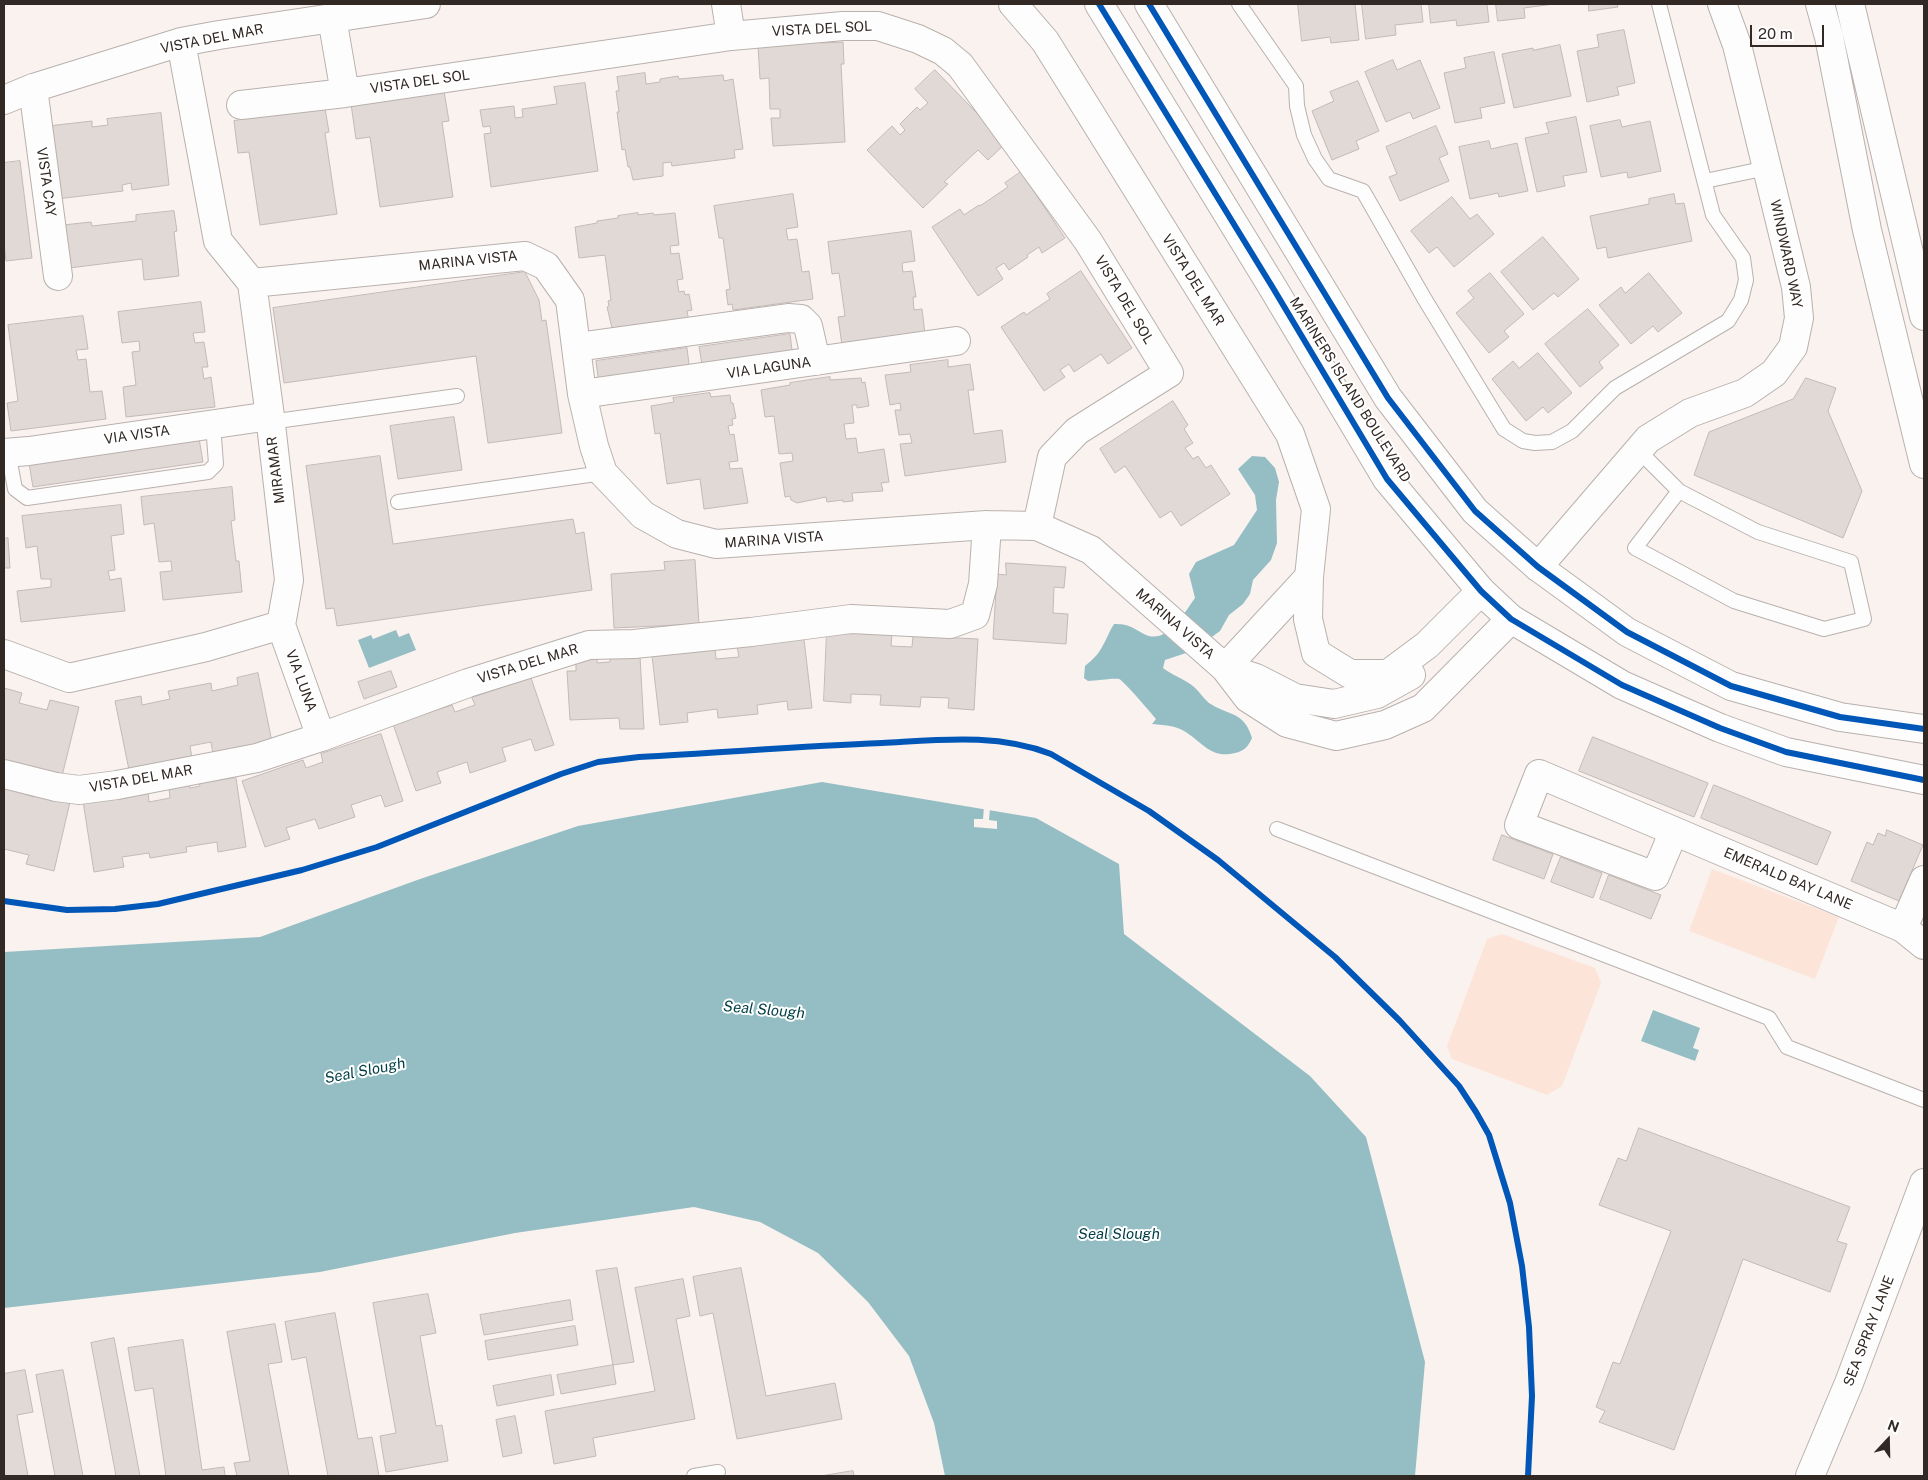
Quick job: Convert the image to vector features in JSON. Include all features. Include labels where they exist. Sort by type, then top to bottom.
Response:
[{"type":"main road","name":"VISTA DEL MAR","points":[[4,100],[33,88],[181,42],[426,4]]},
{"type":"main road","points":[[726,4],[730,36]]},
{"type":"main road","name":"MARINERS ISLAND BOULEVARD","points":[[1100,4],[1274,288],[1387,479],[1481,591],[1511,619],[1622,685],[1720,728],[1786,752],[1924,780]]},
{"type":"main road","name":"MARINERS ISLAND BOULEVARD","points":[[1149,4],[1394,405],[1475,511],[1538,567],[1627,632],[1731,686],[1840,716],[1924,729]]},
{"type":"main road","name":"WINDWARD WAY","points":[[1538,567],[1648,439],[1690,413],[1745,393],[1774,374],[1793,347],[1799,318],[1796,287],[1737,44],[1722,4]]},
{"type":"main road","points":[[1820,4],[1829,37],[1867,230],[1924,464]]},
{"type":"main road","points":[[1850,4],[1924,316]]},
{"type":"main road","name":"VISTA DEL MAR","points":[[1016,5],[1045,41],[1290,434],[1316,509],[1308,577],[1308,619],[1316,652],[1350,674],[1388,674],[1427,645],[1481,591]]},
{"type":"main road","points":[[332,18],[345,93]]},
{"type":"main road","name":"VISTA DEL SOL","points":[[241,105],[345,93],[730,36],[843,26],[878,26],[918,39],[944,51],[960,65],[1088,241],[1169,373],[1077,431],[1052,457],[1038,526]]},
{"type":"main road","points":[[181,42],[218,241],[252,283]]},
{"type":"main road","name":"VISTA CAY","points":[[33,88],[58,276]]},
{"type":"main road","name":"MARINA VISTA","points":[[252,283],[525,256],[546,266],[570,300],[582,394],[594,446],[604,473],[643,515],[677,534],[716,544],[987,524],[1038,526],[1091,550],[1216,660],[1248,698],[1286,723],[1336,736],[1385,725],[1423,708],[1511,619]]},
{"type":"main road","name":"MIRAMAR","points":[[252,283],[289,580],[281,625]]},
{"type":"main road","points":[[577,347],[788,318],[801,318],[808,326],[816,361]]},
{"type":"main road","name":"VIA LAGUNA","points":[[582,394],[956,341]]},
{"type":"main road","name":"VIA VISTA","points":[[6,452],[28,451],[213,424],[270,419]]},
{"type":"main road","name":"VISTA DEL MAR","points":[[4,774],[56,787],[88,789],[257,758],[321,737],[468,682],[589,645],[634,644],[751,632],[852,618],[950,624],[975,615],[983,584],[987,524]]},
{"type":"main road","points":[[1216,660],[1308,577]]},
{"type":"main road","points":[[4,654],[69,678],[206,647],[281,625]]},
{"type":"main road","name":"VIA LUNA","points":[[281,625],[321,737]]},
{"type":"main road","name":"MARINA VISTA","points":[[1216,660],[1296,698],[1334,704],[1377,694],[1410,676],[1427,645]]},
{"type":"main road","name":"EMERALD BAY LANE","points":[[1674,831],[1655,876],[1519,825],[1539,774],[1674,831],[1918,938],[1924,880]]},
{"type":"main road","name":"SEA SPRAY LANE","points":[[1810,1476],[1849,1383],[1924,1184]]},
{"type":"lane","points":[[1240,4],[1296,86],[1296,106],[1304,135],[1315,159],[1329,178],[1362,191],[1424,298],[1504,429],[1523,441],[1535,443],[1552,442],[1572,430],[1615,388],[1728,321],[1741,300],[1746,280],[1743,258],[1713,215],[1659,4]]},
{"type":"lane","points":[[1705,181],[1767,168]]},
{"type":"lane","points":[[270,419],[457,396]]},
{"type":"lane","points":[[6,452],[15,489],[27,498],[208,472],[216,464],[213,424]]},
{"type":"lane","points":[[1638,450],[1679,491],[1758,532],[1851,562],[1864,619],[1824,629],[1734,601],[1635,548],[1679,491]]},
{"type":"lane","points":[[398,502],[604,473]]},
{"type":"lane","points":[[1277,829],[1770,1018],[1787,1047],[1924,1100]]},
{"type":"lane","points":[[694,1476],[718,1472]]},
{"type":"shaded area","points":[[1712,869],[1839,917],[1815,979],[1689,931]]},
{"type":"shaded area","points":[[1502,934],[1595,968],[1601,983],[1562,1086],[1547,1095],[1452,1059],[1447,1046],[1487,939]]},
{"type":"water","points":[[1252,456],[1265,457],[1275,468],[1279,482],[1276,500],[1277,543],[1271,560],[1253,580],[1250,594],[1243,604],[1229,615],[1220,631],[1186,653],[1165,660],[1163,668],[1193,686],[1209,703],[1235,715],[1245,723],[1252,738],[1249,744],[1241,751],[1226,754],[1211,751],[1177,728],[1152,724],[1156,719],[1122,681],[1116,679],[1088,681],[1084,678],[1085,666],[1099,652],[1114,624],[1127,625],[1152,637],[1160,636],[1167,632],[1180,619],[1195,598],[1189,574],[1196,562],[1234,545],[1257,510],[1255,495],[1238,469]]},
{"type":"water","points":[[396,630],[399,637],[409,633],[416,650],[369,668],[358,640],[371,635],[373,639]]},
{"type":"water","name":"Seal Slough","points":[[822,782],[1036,818],[1119,864],[1124,934],[1310,1076],[1366,1137],[1425,1362],[1415,1476],[945,1476],[934,1423],[909,1356],[868,1302],[818,1253],[760,1222],[694,1207],[515,1233],[320,1272],[4,1308],[4,952],[260,937],[420,879],[578,826]]},
{"type":"water","points":[[1653,1010],[1700,1028],[1693,1048],[1699,1050],[1695,1061],[1641,1041]]},
{"type":"pier","points":[[984,807],[990,808],[989,820],[997,821],[997,829],[974,827],[974,819],[983,819]]},
{"type":"building","points":[[1298,4],[1355,4],[1359,40],[1331,43],[1330,37],[1302,41]]},
{"type":"building","points":[[1362,4],[1421,4],[1423,22],[1395,25],[1396,35],[1366,39]]},
{"type":"building","points":[[1429,4],[1487,4],[1489,22],[1457,26],[1456,20],[1431,23]]},
{"type":"building","points":[[1496,4],[1554,4],[1524,8],[1525,18],[1498,21]]},
{"type":"building","points":[[1589,4],[1617,4],[1618,7],[1589,11]]},
{"type":"building","points":[[1624,30],[1635,83],[1617,87],[1619,95],[1587,102],[1577,51],[1599,47],[1597,35]]},
{"type":"building","points":[[820,37],[821,43],[843,42],[844,64],[841,64],[845,142],[773,146],[771,118],[780,118],[780,109],[770,109],[769,78],[760,79],[758,46]]},
{"type":"building","points":[[1560,45],[1571,96],[1514,108],[1502,54]]},
{"type":"building","points":[[1494,52],[1505,103],[1480,108],[1482,118],[1455,123],[1444,73],[1466,68],[1464,58]]},
{"type":"building","points":[[1393,60],[1397,70],[1420,60],[1440,108],[1413,119],[1410,112],[1386,122],[1365,72]]},
{"type":"building","points":[[935,70],[1006,143],[988,160],[978,150],[944,182],[948,184],[923,208],[867,150],[892,126],[900,135],[905,130],[900,124],[917,107],[920,110],[928,103],[915,89]]},
{"type":"building","points":[[645,73],[646,84],[678,76],[679,79],[723,75],[724,81],[733,79],[743,149],[734,150],[735,158],[672,166],[671,162],[663,163],[663,176],[633,180],[630,167],[628,167],[625,149],[622,150],[617,112],[619,112],[616,91],[619,91],[617,77]]},
{"type":"building","points":[[1358,81],[1379,131],[1356,141],[1359,149],[1332,160],[1312,111],[1334,101],[1330,92]]},
{"type":"building","points":[[585,83],[598,171],[491,187],[484,134],[491,133],[490,126],[483,127],[480,110],[514,106],[515,118],[523,117],[522,109],[557,104],[554,87]]},
{"type":"building","points":[[444,91],[449,121],[442,122],[453,197],[380,207],[370,137],[356,139],[351,104]]},
{"type":"building","points":[[325,108],[329,132],[325,133],[337,214],[260,225],[249,152],[238,153],[234,121]]},
{"type":"building","points":[[161,113],[169,185],[132,190],[131,183],[122,185],[123,191],[57,199],[48,126],[92,121],[92,127],[108,125],[107,119]]},
{"type":"building","points":[[1576,117],[1587,172],[1563,176],[1565,186],[1537,192],[1525,138],[1549,133],[1546,123]]},
{"type":"building","points":[[1620,120],[1622,127],[1650,121],[1661,171],[1628,178],[1627,172],[1601,177],[1590,126]]},
{"type":"building","points":[[1436,126],[1448,154],[1439,158],[1449,181],[1400,201],[1389,177],[1397,174],[1386,147]]},
{"type":"building","points":[[1489,141],[1491,149],[1517,143],[1528,191],[1499,197],[1498,193],[1470,199],[1459,147]]},
{"type":"building","points":[[20,161],[32,258],[6,261],[4,244],[4,163]]},
{"type":"building","points":[[1021,172],[1065,238],[1042,253],[1039,247],[1009,270],[1004,263],[996,268],[1003,279],[978,296],[932,227],[960,209],[964,215],[980,206],[1008,187],[1005,183]]},
{"type":"building","points":[[793,194],[798,227],[786,229],[788,240],[797,239],[802,272],[809,271],[813,299],[733,310],[732,304],[728,305],[726,290],[730,289],[723,238],[719,238],[714,206]]},
{"type":"building","points":[[1674,194],[1676,204],[1684,203],[1692,241],[1608,258],[1606,247],[1597,249],[1590,216],[1649,204],[1649,199]]},
{"type":"building","points":[[1452,197],[1470,219],[1477,214],[1494,234],[1454,267],[1437,247],[1429,253],[1411,231]]},
{"type":"building","points":[[174,211],[177,231],[174,232],[179,276],[144,280],[142,259],[69,268],[63,225],[91,222],[92,226],[136,221],[136,215]]},
{"type":"building","points":[[638,213],[638,215],[653,213],[654,215],[675,213],[679,245],[670,246],[671,254],[679,253],[683,279],[677,280],[679,292],[684,291],[685,295],[689,294],[692,310],[687,311],[689,321],[634,328],[634,325],[612,328],[607,307],[609,306],[608,301],[611,300],[605,255],[579,258],[575,227]]},
{"type":"building","points":[[911,231],[915,261],[902,263],[903,272],[912,271],[916,297],[913,297],[914,310],[922,309],[925,334],[842,345],[838,317],[845,316],[839,273],[832,274],[828,242]]},
{"type":"building","points":[[1543,237],[1579,279],[1558,297],[1554,293],[1533,310],[1501,272]]},
{"type":"building","points":[[1081,271],[1132,348],[1108,364],[1101,354],[1074,372],[1069,364],[1060,370],[1065,377],[1044,391],[1001,327],[1024,312],[1026,315],[1050,299],[1047,294]]},
{"type":"building","points":[[525,272],[539,300],[542,321],[546,320],[562,433],[488,443],[476,356],[284,383],[273,308]]},
{"type":"building","points":[[1490,273],[1524,314],[1504,331],[1509,337],[1489,353],[1456,313],[1474,298],[1468,291]]},
{"type":"building","points":[[1649,273],[1682,313],[1658,332],[1653,326],[1631,344],[1599,305],[1621,287],[1625,293]]},
{"type":"building","points":[[201,302],[205,332],[193,333],[195,343],[204,342],[208,367],[202,367],[204,379],[211,377],[215,407],[126,417],[123,387],[136,385],[132,352],[140,351],[139,341],[122,343],[118,312]]},
{"type":"building","points":[[1588,309],[1619,345],[1599,362],[1603,368],[1580,387],[1545,344]]},
{"type":"building","points":[[83,316],[88,349],[76,350],[78,360],[86,359],[90,392],[102,391],[106,419],[11,431],[7,403],[18,401],[8,325]]},
{"type":"building","points":[[790,334],[793,358],[703,370],[699,347]]},
{"type":"building","points":[[687,348],[690,372],[599,384],[596,361]]},
{"type":"building","points":[[1538,353],[1572,393],[1548,413],[1543,407],[1526,421],[1492,379],[1513,361],[1519,368]]},
{"type":"building","points":[[948,360],[948,367],[970,364],[974,390],[968,390],[974,434],[1002,430],[1006,462],[905,476],[900,444],[912,443],[910,434],[899,435],[895,410],[901,410],[900,403],[890,405],[885,375],[911,372],[910,365]]},
{"type":"building","points":[[830,377],[830,380],[861,378],[862,383],[865,382],[869,406],[857,408],[857,405],[852,405],[854,423],[844,424],[846,439],[856,438],[858,453],[884,449],[889,482],[881,483],[883,491],[852,493],[853,501],[827,502],[826,497],[797,503],[791,500],[790,496],[785,497],[780,463],[793,461],[792,453],[779,454],[774,416],[765,417],[761,390],[790,385],[790,383]]},
{"type":"building","points":[[1806,378],[1836,388],[1828,411],[1862,491],[1843,538],[1694,475],[1709,432],[1793,399]]},
{"type":"building","points":[[710,393],[711,397],[730,395],[731,403],[733,403],[736,418],[732,419],[733,425],[728,426],[730,435],[734,434],[738,461],[729,462],[730,469],[742,468],[748,503],[704,509],[700,479],[667,484],[660,433],[655,434],[651,406],[674,402],[673,398]]},
{"type":"building","points":[[1173,401],[1188,425],[1184,429],[1193,443],[1185,448],[1193,459],[1198,456],[1206,468],[1211,465],[1230,494],[1181,526],[1171,511],[1160,518],[1125,466],[1115,473],[1100,449]]},
{"type":"building","points":[[454,417],[462,470],[398,479],[390,426]]},
{"type":"building","points":[[199,438],[203,462],[33,487],[29,463]]},
{"type":"building","points":[[380,456],[393,544],[573,519],[576,534],[584,532],[592,590],[337,626],[334,608],[326,609],[306,466]]},
{"type":"building","points":[[232,487],[235,520],[231,521],[236,561],[239,561],[242,592],[163,600],[160,572],[172,571],[171,561],[159,562],[154,523],[144,525],[141,497]]},
{"type":"building","points":[[121,505],[124,534],[111,536],[115,570],[108,571],[110,580],[121,578],[125,611],[21,622],[17,591],[51,587],[51,579],[41,579],[37,546],[26,548],[22,516]]},
{"type":"building","points":[[8,538],[10,568],[4,568],[4,539]]},
{"type":"building","points":[[695,560],[699,624],[614,628],[611,574],[665,570],[664,562]]},
{"type":"building","points":[[1006,563],[1066,567],[1064,588],[1054,587],[1053,613],[1068,614],[1066,644],[993,639],[997,574],[1006,575]]},
{"type":"building","points":[[827,631],[892,634],[891,646],[912,647],[913,636],[978,639],[974,710],[948,708],[949,698],[921,697],[920,707],[880,705],[881,695],[851,694],[851,703],[824,701]]},
{"type":"building","points":[[804,639],[812,708],[788,710],[787,701],[757,705],[758,714],[718,718],[717,709],[687,713],[688,722],[660,725],[652,656],[715,649],[716,659],[739,657],[737,646]]},
{"type":"building","points":[[640,656],[644,729],[620,729],[619,718],[570,720],[567,671],[576,671],[576,659],[597,658],[597,663],[610,662],[610,657]]},
{"type":"building","points":[[391,671],[397,687],[364,699],[358,682]]},
{"type":"building","points":[[258,673],[272,742],[213,754],[211,742],[190,746],[192,758],[129,770],[115,701],[141,696],[142,705],[170,699],[168,691],[211,683],[212,691],[238,685],[237,678]]},
{"type":"building","points":[[531,678],[554,745],[535,751],[531,739],[502,748],[506,761],[470,773],[467,762],[437,772],[441,783],[416,791],[393,724],[452,705],[455,712],[475,705],[472,698]]},
{"type":"building","points":[[4,688],[22,693],[19,703],[47,710],[50,700],[79,707],[62,776],[4,761]]},
{"type":"building","points":[[381,734],[403,801],[385,807],[381,795],[351,805],[355,817],[319,829],[315,819],[286,828],[290,839],[265,847],[242,781],[303,760],[306,768],[323,762],[321,754]]},
{"type":"building","points":[[1593,737],[1708,783],[1694,817],[1579,771]]},
{"type":"building","points":[[236,778],[246,847],[218,852],[217,842],[186,847],[187,852],[150,858],[149,853],[122,857],[124,867],[94,872],[83,801],[120,795],[120,799],[130,797],[130,794],[148,791],[149,802],[170,798],[169,788],[189,785],[190,788],[200,786],[199,783]]},
{"type":"building","points":[[1714,785],[1831,832],[1817,865],[1701,818]]},
{"type":"building","points":[[5,786],[25,791],[24,794],[34,797],[35,794],[70,802],[54,871],[26,864],[29,855],[4,849]]},
{"type":"building","points":[[1887,830],[1923,845],[1899,901],[1851,881],[1867,842],[1873,845],[1878,833],[1885,836]]},
{"type":"building","points":[[1502,835],[1553,854],[1544,879],[1493,860]]},
{"type":"building","points":[[1561,857],[1602,873],[1593,898],[1551,882]]},
{"type":"building","points":[[1609,875],[1661,895],[1651,919],[1600,899]]},
{"type":"building","points":[[1639,1128],[1850,1207],[1837,1241],[1847,1244],[1830,1292],[1743,1259],[1674,1450],[1599,1422],[1605,1411],[1596,1407],[1613,1362],[1620,1364],[1671,1231],[1599,1205],[1618,1158],[1626,1161]]},
{"type":"building","points":[[617,1268],[634,1362],[613,1365],[596,1271]]},
{"type":"building","points":[[741,1268],[766,1396],[835,1383],[842,1419],[737,1439],[713,1313],[700,1316],[693,1277]]},
{"type":"building","points":[[683,1279],[690,1316],[676,1319],[695,1419],[593,1438],[596,1456],[554,1464],[545,1411],[655,1391],[635,1288]]},
{"type":"building","points":[[428,1294],[436,1333],[420,1336],[436,1426],[442,1425],[448,1461],[386,1472],[380,1436],[396,1433],[373,1303]]},
{"type":"building","points":[[570,1300],[573,1320],[484,1335],[480,1315]]},
{"type":"building","points":[[335,1313],[358,1439],[372,1437],[379,1476],[328,1476],[306,1357],[292,1360],[285,1322]]},
{"type":"building","points":[[275,1324],[282,1362],[268,1364],[289,1476],[237,1476],[234,1463],[250,1461],[227,1332]]},
{"type":"building","points":[[575,1326],[578,1345],[488,1360],[485,1341]]},
{"type":"building","points":[[114,1338],[140,1476],[116,1476],[91,1343]]},
{"type":"building","points":[[183,1340],[202,1470],[224,1467],[225,1476],[166,1476],[153,1388],[135,1391],[128,1348]]},
{"type":"building","points":[[613,1365],[616,1384],[561,1394],[557,1375]]},
{"type":"building","points":[[25,1370],[33,1412],[17,1415],[28,1476],[4,1476],[4,1374]]},
{"type":"building","points":[[63,1370],[83,1476],[55,1476],[36,1375]]},
{"type":"building","points":[[551,1375],[554,1395],[497,1406],[493,1386]]},
{"type":"building","points":[[515,1416],[522,1453],[503,1457],[496,1420]]},
{"type":"building","points":[[853,1471],[854,1476],[821,1476]]},
{"type":"cycle path","points":[[1099,4],[1273,288],[1387,479],[1481,591],[1511,619],[1622,685],[1720,728],[1786,752],[1924,780]]},
{"type":"cycle path","points":[[1149,4],[1388,398],[1475,511],[1538,567],[1627,632],[1731,686],[1840,717],[1924,729]]},
{"type":"cycle path","points":[[4,901],[67,910],[115,909],[158,904],[302,870],[377,847],[561,774],[598,762],[639,757],[946,740],[989,740],[1031,747],[1051,754],[1149,811],[1218,860],[1335,957],[1400,1021],[1459,1086],[1489,1135],[1510,1203],[1522,1266],[1529,1327],[1532,1396],[1528,1476]]}]
